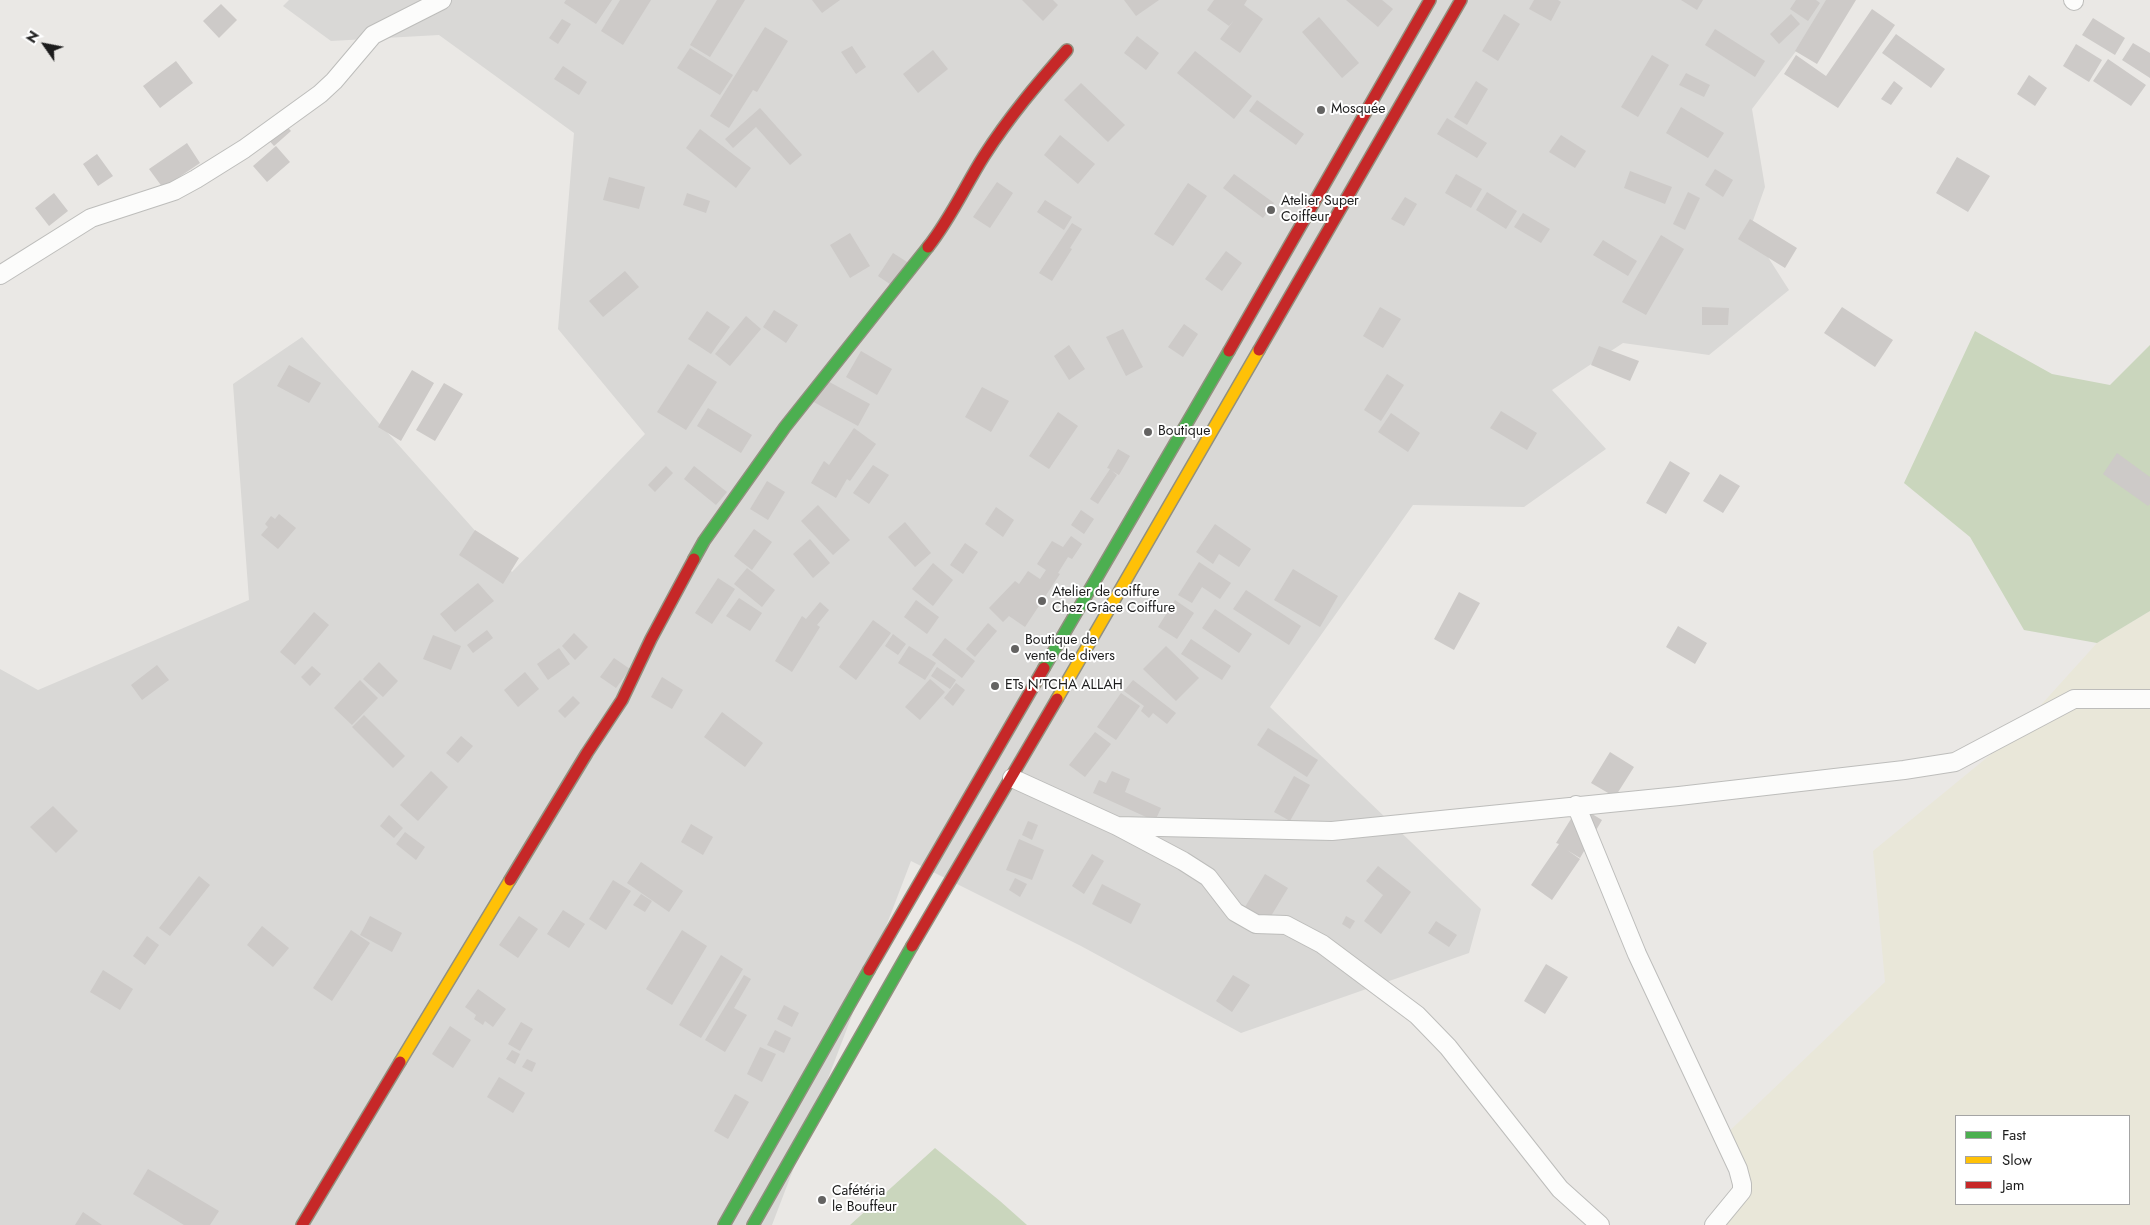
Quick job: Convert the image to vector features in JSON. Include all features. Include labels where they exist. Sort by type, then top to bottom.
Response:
[{"type":"main road","points":[[724,1225],[795,1103],[910,896],[1430,0]]},
{"type":"main road","points":[[754,1225],[890,985],[1012,778],[1462,0]]},
{"type":"main road","points":[[302,1225],[587,753],[622,700],[651,639],[704,541],[785,427],[944,227],[984,156],[1020,104],[1067,50]]},
{"type":"street","points":[[0,275],[91,218],[174,190],[244,149],[334,82],[373,35],[442,0]]},
{"type":"street","points":[[1117,826],[1332,830],[1679,796],[1904,770],[1955,762],[2074,699],[2150,698]]},
{"type":"street","points":[[1012,778],[1117,826],[1208,877],[1235,912],[1256,924],[1286,925],[1322,944],[1417,1015],[1448,1047],[1560,1189],[1600,1225]]},
{"type":"street","points":[[1576,805],[1636,954],[1738,1169],[1742,1191],[1714,1225]]},
{"type":"shaded area","points":[[289,0],[1854,0],[1822,17],[1752,109],[1765,187],[1750,229],[1789,290],[1709,355],[1623,343],[1552,390],[1606,449],[1524,507],[1413,505],[1270,707],[1481,909],[1469,953],[1241,1033],[1081,946],[911,861],[772,1225],[0,1225],[0,669],[38,690],[249,600],[233,384],[302,337],[512,572],[645,434],[558,329],[574,133],[439,35],[331,41],[283,6]]},
{"type":"shaded area","points":[[2150,611],[2150,1225],[1720,1225],[1741,1196],[1719,1141],[1885,982],[1873,851],[2012,737],[2097,643]]},
{"type":"green space","points":[[1975,331],[2052,374],[2110,385],[2150,345],[2150,611],[2097,643],[2024,630],[1970,537],[1904,483]]},
{"type":"green space","points":[[935,1148],[1000,1201],[1027,1225],[850,1225]]},
{"type":"building","points":[[566,0],[612,0],[596,24],[564,3]]},
{"type":"building","points":[[620,0],[651,0],[623,45],[601,31]]},
{"type":"building","points":[[717,0],[745,0],[710,57],[690,45]]},
{"type":"building","points":[[812,0],[840,0],[822,13]]},
{"type":"building","points":[[1022,0],[1053,0],[1058,5],[1043,21]]},
{"type":"building","points":[[1124,0],[1159,0],[1136,16]]},
{"type":"building","points":[[1214,0],[1247,0],[1244,5],[1263,19],[1240,53],[1220,39],[1234,20],[1229,26],[1207,10]]},
{"type":"building","points":[[1346,0],[1382,0],[1393,9],[1378,27]]},
{"type":"building","points":[[1534,0],[1558,0],[1561,2],[1551,21],[1529,9]]},
{"type":"building","points":[[1681,0],[1703,0],[1697,10]]},
{"type":"building","points":[[1796,0],[1816,0],[1820,3],[1808,21],[1790,9]]},
{"type":"building","points":[[1826,0],[1856,0],[1817,64],[1795,51]]},
{"type":"building","points":[[221,4],[237,20],[219,38],[203,21]]},
{"type":"building","points":[[1872,9],[1895,25],[1838,108],[1784,74],[1796,55],[1826,76]]},
{"type":"building","points":[[1504,14],[1520,24],[1498,61],[1482,51]]},
{"type":"building","points":[[1791,14],[1800,24],[1779,44],[1770,34]]},
{"type":"building","points":[[1319,17],[1359,63],[1342,78],[1302,32]]},
{"type":"building","points":[[2093,18],[2125,38],[2115,55],[2082,35]]},
{"type":"building","points":[[562,19],[571,24],[558,44],[549,38]]},
{"type":"building","points":[[765,27],[788,41],[757,92],[753,90],[729,128],[710,116]]},
{"type":"building","points":[[1715,29],[1765,61],[1755,77],[1705,45]]},
{"type":"building","points":[[1896,34],[1945,69],[1931,88],[1882,53]]},
{"type":"building","points":[[1137,36],[1159,53],[1146,70],[1124,53]]},
{"type":"building","points":[[2133,43],[2150,53],[2150,78],[2122,60]]},
{"type":"building","points":[[2076,44],[2102,60],[2089,82],[2063,66]]},
{"type":"building","points":[[852,46],[866,67],[856,74],[841,52]]},
{"type":"building","points":[[690,48],[733,75],[720,95],[677,68]]},
{"type":"building","points":[[933,50],[948,69],[918,93],[903,74]]},
{"type":"building","points":[[1195,51],[1252,96],[1234,119],[1177,73]]},
{"type":"building","points":[[1652,55],[1669,65],[1638,117],[1621,107]]},
{"type":"building","points":[[2108,59],[2146,85],[2131,106],[2093,81]]},
{"type":"building","points":[[176,61],[193,83],[160,108],[143,86]]},
{"type":"building","points":[[563,66],[587,82],[579,95],[554,79]]},
{"type":"building","points":[[1686,73],[1710,85],[1704,97],[1679,85]]},
{"type":"building","points":[[2029,75],[2047,88],[2035,106],[2017,94]]},
{"type":"building","points":[[1476,81],[1488,89],[1467,125],[1454,117]]},
{"type":"building","points":[[1894,81],[1903,88],[1891,105],[1881,99]]},
{"type":"building","points":[[1081,83],[1125,125],[1108,142],[1064,100]]},
{"type":"building","points":[[1257,100],[1304,134],[1296,145],[1249,111]]},
{"type":"building","points":[[1681,107],[1724,133],[1708,158],[1666,133]]},
{"type":"building","points":[[760,108],[802,155],[790,165],[756,127],[733,148],[725,139]]},
{"type":"building","points":[[1447,118],[1487,143],[1477,158],[1437,134]]},
{"type":"building","points":[[283,122],[291,131],[274,146],[266,137]]},
{"type":"building","points":[[700,129],[751,168],[736,188],[686,148]]},
{"type":"building","points":[[1060,135],[1095,164],[1078,184],[1044,155]]},
{"type":"building","points":[[1561,135],[1586,151],[1575,168],[1549,152]]},
{"type":"building","points":[[187,143],[200,163],[163,188],[149,169]]},
{"type":"building","points":[[276,146],[290,162],[267,182],[253,166]]},
{"type":"building","points":[[97,154],[113,176],[98,186],[83,164]]},
{"type":"building","points":[[1957,157],[1990,176],[1968,212],[1936,193]]},
{"type":"building","points":[[1715,169],[1733,180],[1723,197],[1705,185]]},
{"type":"building","points":[[1630,171],[1672,187],[1665,204],[1624,188]]},
{"type":"building","points":[[1234,174],[1274,203],[1263,218],[1223,188]]},
{"type":"building","points":[[1456,174],[1482,189],[1471,208],[1445,193]]},
{"type":"building","points":[[609,177],[645,187],[639,209],[603,200]]},
{"type":"building","points":[[997,182],[1013,193],[990,228],[973,217]]},
{"type":"building","points":[[1188,183],[1207,196],[1173,246],[1154,234]]},
{"type":"building","points":[[1487,192],[1517,211],[1506,229],[1476,210]]},
{"type":"building","points":[[1688,192],[1700,198],[1685,230],[1673,224]]},
{"type":"building","points":[[54,193],[68,211],[49,226],[35,208]]},
{"type":"building","points":[[687,193],[710,201],[706,213],[683,205]]},
{"type":"building","points":[[1405,197],[1417,204],[1404,226],[1391,219]]},
{"type":"building","points":[[1045,200],[1072,217],[1064,230],[1037,212]]},
{"type":"building","points":[[1523,213],[1550,229],[1541,243],[1514,227]]},
{"type":"building","points":[[1750,219],[1797,248],[1785,268],[1738,239]]},
{"type":"building","points":[[1072,223],[1082,229],[1052,281],[1039,273]]},
{"type":"building","points":[[850,233],[870,266],[850,278],[830,245]]},
{"type":"building","points":[[1661,235],[1684,249],[1646,315],[1622,302]]},
{"type":"building","points":[[1603,240],[1637,261],[1628,276],[1593,255]]},
{"type":"building","points":[[1226,251],[1242,263],[1222,291],[1205,279]]},
{"type":"building","points":[[893,253],[915,267],[900,291],[878,276]]},
{"type":"building","points":[[625,271],[639,287],[603,317],[589,301]]},
{"type":"building","points":[[1380,307],[1401,319],[1383,348],[1363,336]]},
{"type":"building","points":[[1702,307],[1729,308],[1728,325],[1702,325]]},
{"type":"building","points":[[1842,307],[1893,340],[1875,367],[1824,333]]},
{"type":"building","points":[[774,310],[798,325],[786,343],[763,327]]},
{"type":"building","points":[[707,311],[730,327],[711,354],[688,339]]},
{"type":"building","points":[[746,316],[761,329],[730,366],[715,354]]},
{"type":"building","points":[[1184,324],[1198,334],[1183,357],[1168,347]]},
{"type":"building","points":[[1123,329],[1143,367],[1126,376],[1106,337]]},
{"type":"building","points":[[1069,345],[1085,369],[1069,380],[1054,356]]},
{"type":"building","points":[[1599,346],[1639,361],[1630,381],[1591,365]]},
{"type":"building","points":[[861,351],[892,369],[877,395],[846,377]]},
{"type":"building","points":[[688,364],[717,382],[686,430],[657,412]]},
{"type":"building","points":[[289,365],[321,383],[309,403],[277,386]]},
{"type":"building","points":[[412,370],[434,383],[401,441],[378,427]]},
{"type":"building","points":[[1387,374],[1404,385],[1381,421],[1364,410]]},
{"type":"building","points":[[822,378],[870,404],[858,426],[810,400]]},
{"type":"building","points":[[444,383],[463,394],[435,441],[416,430]]},
{"type":"building","points":[[982,387],[1009,401],[991,432],[965,417]]},
{"type":"building","points":[[708,408],[752,435],[741,453],[697,426]]},
{"type":"building","points":[[1501,411],[1537,433],[1527,450],[1490,428]]},
{"type":"building","points":[[1058,412],[1078,426],[1049,469],[1029,456]]},
{"type":"building","points":[[1391,413],[1420,433],[1408,452],[1378,432]]},
{"type":"building","points":[[854,428],[876,444],[850,481],[847,479],[836,498],[811,483],[824,461],[829,465]]},
{"type":"building","points":[[1118,449],[1130,456],[1119,475],[1112,471],[1117,475],[1098,504],[1090,499],[1110,469],[1107,468]]},
{"type":"building","points":[[2117,453],[2150,477],[2150,504],[2148,506],[2103,474]]},
{"type":"building","points":[[1670,461],[1690,473],[1666,514],[1646,503]]},
{"type":"building","points":[[873,465],[889,475],[869,504],[853,493]]},
{"type":"building","points":[[666,466],[673,473],[655,492],[648,485]]},
{"type":"building","points":[[694,466],[727,492],[716,505],[684,479]]},
{"type":"building","points":[[1720,474],[1740,486],[1723,513],[1703,501]]},
{"type":"building","points":[[767,481],[785,492],[768,520],[750,509]]},
{"type":"building","points":[[818,505],[850,540],[833,555],[801,521]]},
{"type":"building","points":[[996,507],[1014,520],[1003,537],[985,524]]},
{"type":"building","points":[[1081,510],[1094,519],[1084,534],[1071,525]]},
{"type":"building","points":[[279,514],[296,528],[278,549],[261,535],[268,527],[265,524],[271,516],[275,519]]},
{"type":"building","points":[[905,522],[931,553],[915,567],[888,537]]},
{"type":"building","points":[[1215,524],[1251,549],[1239,567],[1219,554],[1213,564],[1196,552]]},
{"type":"building","points":[[754,529],[772,542],[752,570],[734,556]]},
{"type":"building","points":[[475,530],[519,558],[503,584],[459,555]]},
{"type":"building","points":[[1071,536],[1082,544],[1072,559],[1068,557],[1058,573],[1060,574],[1025,627],[1009,616],[1003,622],[989,608],[1015,581],[1019,584],[1028,571],[1040,579],[1046,570],[1037,564],[1052,541],[1063,547]]},
{"type":"building","points":[[810,539],[830,563],[813,578],[793,554]]},
{"type":"building","points":[[965,543],[978,552],[963,574],[950,565]]},
{"type":"building","points":[[1199,562],[1231,583],[1220,599],[1202,587],[1192,603],[1178,595]]},
{"type":"building","points":[[933,563],[953,580],[933,606],[912,589]]},
{"type":"building","points":[[747,568],[775,590],[762,607],[734,584]]},
{"type":"building","points":[[1293,569],[1338,596],[1320,627],[1274,600]]},
{"type":"building","points":[[718,578],[735,589],[712,624],[695,613]]},
{"type":"building","points":[[478,583],[494,601],[455,632],[440,614]]},
{"type":"building","points":[[1246,590],[1301,626],[1289,645],[1233,609]]},
{"type":"building","points":[[1459,592],[1480,603],[1454,650],[1434,639]]},
{"type":"building","points":[[739,598],[762,613],[750,631],[726,616]]},
{"type":"building","points":[[916,600],[939,617],[927,634],[904,617]]},
{"type":"building","points":[[1175,600],[1194,613],[1177,639],[1158,627]]},
{"type":"building","points":[[820,602],[829,610],[817,625],[820,627],[792,672],[775,661],[802,616],[806,619]]},
{"type":"building","points":[[1215,609],[1252,634],[1239,653],[1202,628]]},
{"type":"building","points":[[314,612],[329,625],[295,665],[280,652]]},
{"type":"building","points":[[873,620],[891,633],[856,680],[839,667]]},
{"type":"building","points":[[988,623],[997,631],[975,657],[966,649]]},
{"type":"building","points":[[1678,626],[1707,643],[1695,664],[1666,647]]},
{"type":"building","points":[[487,630],[493,638],[473,653],[467,645]]},
{"type":"building","points":[[574,633],[588,647],[575,660],[562,646]]},
{"type":"building","points":[[893,634],[906,644],[898,655],[885,646]]},
{"type":"building","points":[[433,635],[461,646],[451,670],[423,659]]},
{"type":"building","points":[[945,638],[975,661],[962,678],[932,655]]},
{"type":"building","points":[[1191,639],[1231,666],[1222,680],[1181,654]]},
{"type":"building","points":[[909,646],[936,663],[925,680],[898,663]]},
{"type":"building","points":[[1166,646],[1199,678],[1176,701],[1143,669]]},
{"type":"building","points":[[559,648],[570,664],[548,680],[537,664]]},
{"type":"building","points":[[614,658],[630,669],[616,688],[600,677]]},
{"type":"building","points":[[379,662],[398,681],[383,697],[363,679]]},
{"type":"building","points":[[157,665],[169,680],[142,700],[131,685]]},
{"type":"building","points":[[312,666],[321,674],[310,686],[301,677]]},
{"type":"building","points":[[937,667],[956,680],[950,689],[931,676]]},
{"type":"building","points":[[525,672],[539,689],[518,707],[504,690]]},
{"type":"building","points":[[662,677],[683,690],[672,709],[651,697]]},
{"type":"building","points":[[930,679],[945,692],[920,720],[905,707]]},
{"type":"building","points":[[360,680],[378,698],[352,725],[334,708]]},
{"type":"building","points":[[1133,680],[1176,713],[1167,724],[1153,713],[1149,718],[1141,711],[1144,706],[1124,691]]},
{"type":"building","points":[[956,683],[965,690],[953,706],[944,698]]},
{"type":"building","points":[[1121,693],[1140,706],[1116,740],[1097,727]]},
{"type":"building","points":[[573,696],[580,703],[565,718],[558,711]]},
{"type":"building","points":[[722,712],[763,743],[745,767],[704,737]]},
{"type":"building","points":[[364,715],[405,756],[393,768],[352,727]]},
{"type":"building","points":[[1268,728],[1318,760],[1307,777],[1257,745]]},
{"type":"building","points":[[1095,732],[1111,744],[1085,777],[1069,765]]},
{"type":"building","points":[[461,736],[473,746],[458,763],[446,753]]},
{"type":"building","points":[[1610,752],[1634,767],[1615,797],[1591,783]]},
{"type":"building","points":[[431,771],[448,787],[418,821],[400,805]]},
{"type":"building","points":[[1112,771],[1130,779],[1125,792],[1161,808],[1155,821],[1093,793],[1099,780],[1106,783]]},
{"type":"building","points":[[1294,776],[1310,785],[1290,821],[1274,812]]},
{"type":"building","points":[[53,806],[78,831],[56,853],[30,827]]},
{"type":"building","points":[[1579,806],[1602,820],[1580,858],[1567,850],[1580,859],[1552,900],[1531,885],[1559,844],[1556,843]]},
{"type":"building","points":[[389,815],[403,828],[394,838],[380,826]]},
{"type":"building","points":[[1028,821],[1038,825],[1032,840],[1022,835]]},
{"type":"building","points":[[691,824],[713,837],[703,855],[681,842]]},
{"type":"building","points":[[405,832],[425,847],[416,860],[396,844]]},
{"type":"building","points":[[1019,839],[1044,850],[1032,880],[1006,870]]},
{"type":"building","points":[[1092,854],[1104,861],[1084,894],[1072,886]]},
{"type":"building","points":[[641,862],[683,891],[669,912],[627,883]]},
{"type":"building","points":[[1378,866],[1411,892],[1381,934],[1364,921],[1383,895],[1366,881]]},
{"type":"building","points":[[1265,874],[1288,888],[1268,921],[1245,907]]},
{"type":"building","points":[[199,876],[210,885],[170,936],[159,928]]},
{"type":"building","points":[[1015,878],[1027,884],[1020,897],[1009,890]]},
{"type":"building","points":[[613,880],[631,891],[606,930],[589,919]]},
{"type":"building","points":[[1102,884],[1141,904],[1131,924],[1092,904]]},
{"type":"building","points":[[641,894],[652,901],[645,912],[633,905]]},
{"type":"building","points":[[563,910],[585,924],[569,948],[547,934]]},
{"type":"building","points":[[370,916],[402,933],[392,952],[360,935]]},
{"type":"building","points":[[519,916],[538,929],[518,958],[499,945]]},
{"type":"building","points":[[1346,916],[1355,921],[1350,929],[1342,924]]},
{"type":"building","points":[[1436,921],[1457,935],[1449,947],[1428,933]]},
{"type":"building","points":[[262,926],[289,948],[273,967],[247,945]]},
{"type":"building","points":[[351,930],[370,943],[332,1001],[313,988]]},
{"type":"building","points":[[682,930],[707,946],[672,1005],[646,989]]},
{"type":"building","points":[[147,936],[159,945],[145,965],[133,956]]},
{"type":"building","points":[[721,955],[743,969],[701,1038],[679,1025]]},
{"type":"building","points":[[1546,964],[1568,977],[1545,1014],[1524,1001]]},
{"type":"building","points":[[103,970],[133,989],[120,1010],[90,992]]},
{"type":"building","points":[[744,975],[751,979],[734,1008],[747,1015],[725,1052],[705,1040]]},
{"type":"building","points":[[1233,975],[1250,985],[1232,1012],[1216,1001]]},
{"type":"building","points":[[478,989],[506,1009],[493,1027],[485,1021],[483,1025],[474,1019],[476,1015],[465,1007]]},
{"type":"building","points":[[784,1005],[799,1013],[792,1027],[777,1019]]},
{"type":"building","points":[[521,1022],[533,1029],[520,1051],[508,1044]]},
{"type":"building","points":[[450,1026],[471,1040],[453,1068],[432,1054]]},
{"type":"building","points":[[775,1030],[791,1038],[784,1053],[767,1045]]},
{"type":"building","points":[[760,1047],[776,1054],[762,1082],[747,1074]]},
{"type":"building","points":[[512,1050],[520,1054],[515,1064],[506,1059]]},
{"type":"building","points":[[527,1059],[536,1063],[532,1072],[522,1067]]},
{"type":"building","points":[[499,1077],[525,1093],[513,1113],[487,1097]]},
{"type":"building","points":[[735,1094],[749,1102],[728,1139],[714,1131]]},
{"type":"building","points":[[148,1169],[219,1211],[210,1225],[184,1225],[133,1194]]},
{"type":"building","points":[[83,1212],[102,1225],[75,1225]]},
{"type":"traffic: fast","points":[[694,559],[704,541],[785,427],[928,247]]},
{"type":"traffic: fast","points":[[1044,668],[1229,351]]},
{"type":"traffic: fast","points":[[753,1225],[912,946]]},
{"type":"traffic: fast","points":[[724,1225],[869,970]]},
{"type":"traffic: slow","points":[[1057,699],[1259,350]]},
{"type":"traffic: slow","points":[[400,1062],[510,880]]},
{"type":"traffic: jam","points":[[1229,351],[1430,0]]},
{"type":"traffic: jam","points":[[1259,350],[1461,0]]},
{"type":"traffic: jam","points":[[928,247],[944,225],[984,156],[1003,128],[1067,50]]},
{"type":"traffic: jam","points":[[510,880],[587,753],[622,700],[651,639],[694,559]]},
{"type":"traffic: jam","points":[[869,970],[1044,668]]},
{"type":"traffic: jam","points":[[912,946],[1057,699]]},
{"type":"traffic: jam","points":[[302,1225],[400,1062]]},
{"type":"place","name":"Mosquée","points":[[1321,110]]},
{"type":"place","name":"Atelier Super Coiffeur","points":[[1271,210]]},
{"type":"place","name":"Boutique","points":[[1148,432]]},
{"type":"place","name":"Atelier de coiffure Chez Grâce Coiffure","points":[[1042,601]]},
{"type":"place","name":"Boutique de vente de divers","points":[[1015,649]]},
{"type":"place","name":"ETs N'TCHA ALLAH","points":[[995,686]]},
{"type":"place","name":"Cafétéria le Bouffeur","points":[[822,1200]]}]
